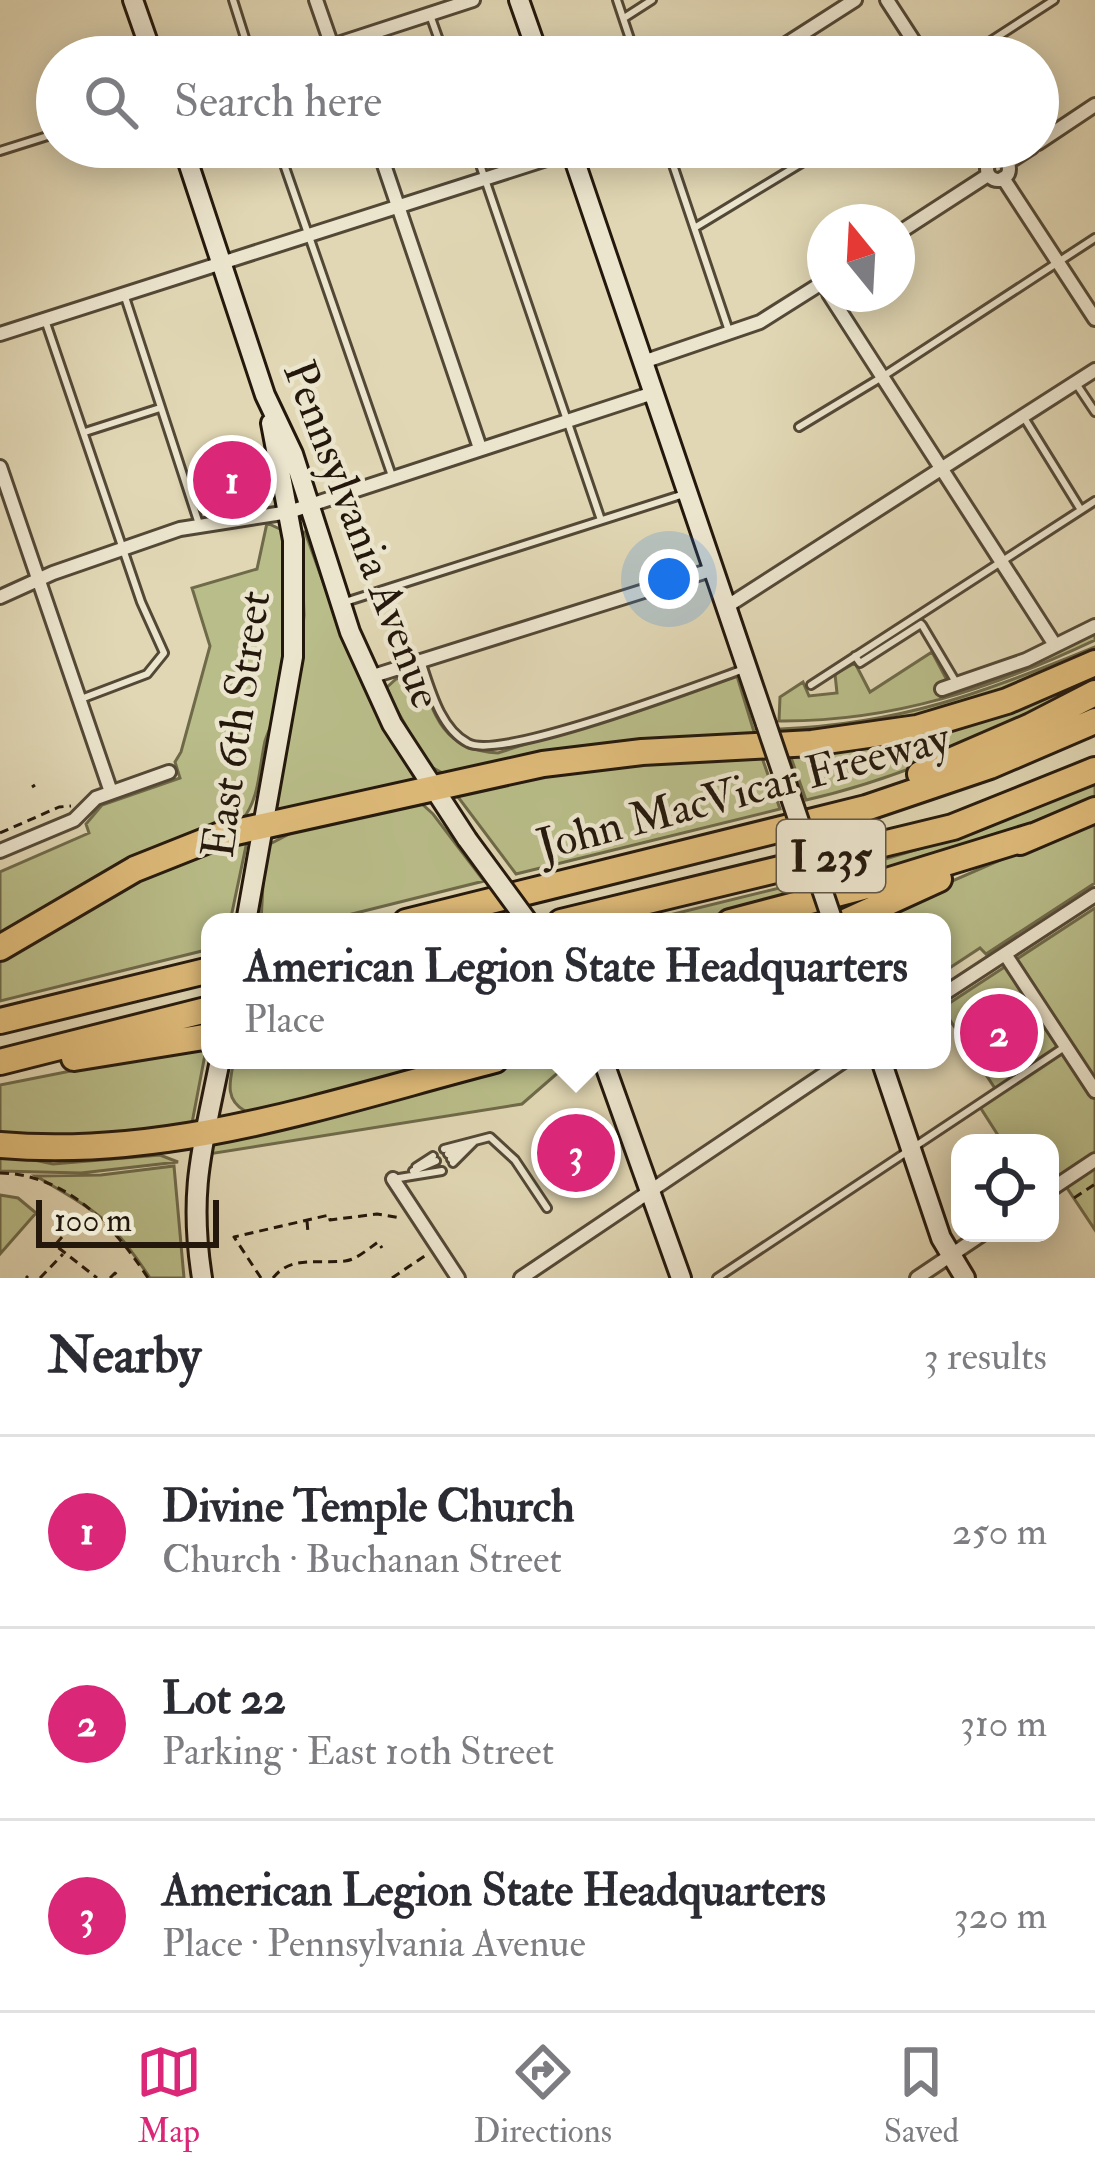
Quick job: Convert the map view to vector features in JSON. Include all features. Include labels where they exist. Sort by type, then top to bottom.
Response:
[{"type":"highway","points":[[0,948],[169,853],[261,826],[432,786],[596,756],[812,743],[917,728],[1007,701],[1095,663]]},
{"type":"highway","points":[[627,867],[944,765],[1095,693]]},
{"type":"highway","name":"John MacVicar Freeway","points":[[442,913],[866,808],[990,766],[1095,721]]},
{"type":"highway","name":"John MacVicar Freeway","points":[[598,913],[953,827],[1095,770]]},
{"type":"highway","points":[[865,913],[1095,810]]},
{"type":"highway","points":[[764,913],[1033,836]]},
{"type":"highway","points":[[0,1022],[201,972]]},
{"type":"highway","points":[[0,1062],[201,1011]]},
{"type":"highway","points":[[0,1062],[66,1060],[201,1038]]},
{"type":"highway","points":[[0,1145],[98,1148],[203,1136],[460,1069]]},
{"type":"main road","points":[[134,0],[146,36]]},
{"type":"main road","points":[[520,0],[532,36]]},
{"type":"main road","name":"Pennsylvania Avenue","points":[[190,168],[265,395],[293,454],[340,604],[370,677],[392,724],[521,913]]},
{"type":"main road","points":[[581,168],[830,913]]},
{"type":"main road","name":"East 6th Street","points":[[247,913],[293,656],[295,577],[290,512],[265,395]]},
{"type":"main road","points":[[202,1278],[194,1208],[218,1069]]},
{"type":"main road","points":[[607,1069],[681,1278]]},
{"type":"main road","points":[[884,1069],[950,1255],[965,1278]]},
{"type":"street","points":[[316,0],[334,36]]},
{"type":"street","points":[[372,36],[472,0]]},
{"type":"street","points":[[799,36],[855,0]]},
{"type":"street","points":[[887,0],[911,36]]},
{"type":"street","points":[[1059,129],[1095,106]]},
{"type":"street","points":[[385,168],[481,448]]},
{"type":"street","points":[[0,334],[514,168]]},
{"type":"street","points":[[987,168],[994,179],[1008,168]]},
{"type":"street","points":[[1004,168],[1095,320]]},
{"type":"street","points":[[915,222],[988,175]]},
{"type":"street","points":[[643,362],[729,334],[807,297]]},
{"type":"street","points":[[841,312],[1055,645]]},
{"type":"street","points":[[726,607],[1095,370]]},
{"type":"street","points":[[0,597],[123,549],[200,525],[290,512],[653,393]]},
{"type":"street","points":[[0,466],[111,792]]},
{"type":"street","points":[[370,677],[713,569]]},
{"type":"street","points":[[942,689],[1026,660],[1095,626]]},
{"type":"street","points":[[0,851],[74,820],[96,798],[169,772]]},
{"type":"street","points":[[951,989],[1095,895]]},
{"type":"street","points":[[1005,954],[1095,1091]]},
{"type":"street","points":[[521,1278],[832,1069]]},
{"type":"street","points":[[1059,1184],[1095,1160]]},
{"type":"street","points":[[399,1177],[458,1278]]},
{"type":"street","points":[[917,1278],[970,1242]]},
{"type":"lane","points":[[233,0],[244,36]]},
{"type":"lane","points":[[617,0],[629,36]]},
{"type":"lane","points":[[623,18],[652,0]]},
{"type":"lane","points":[[998,36],[1054,0]]},
{"type":"lane","points":[[430,14],[438,36]]},
{"type":"lane","points":[[0,152],[36,140]]},
{"type":"lane","points":[[285,168],[392,476]]},
{"type":"lane","points":[[481,168],[602,520]]},
{"type":"lane","points":[[675,168],[729,334]]},
{"type":"lane","points":[[696,227],[793,168]]},
{"type":"lane","points":[[799,427],[1095,238]]},
{"type":"lane","points":[[124,293],[200,525]]},
{"type":"lane","points":[[45,320],[123,549],[164,652],[146,674],[79,700]]},
{"type":"lane","points":[[1075,382],[1095,412]]},
{"type":"lane","points":[[85,433],[160,408]]},
{"type":"lane","points":[[1023,416],[1081,510]]},
{"type":"lane","points":[[340,604],[688,493]]},
{"type":"lane","points":[[811,685],[919,620],[1095,502]]},
{"type":"lane","points":[[919,620],[957,684]]},
{"type":"lane","points":[[422,662],[438,707],[455,734],[470,746],[486,749],[620,712],[747,668]]},
{"type":"lane","points":[[717,1278],[1066,1046]]},
{"type":"lane","points":[[476,1138],[449,1156],[476,1138],[490,1137],[548,1208]]},
{"type":"lane","points":[[399,1177],[437,1164],[399,1177]]},
{"type":"path","points":[[0,833],[77,804]]},
{"type":"path","points":[[0,1173],[32,1178],[89,1207],[118,1233],[148,1278]]},
{"type":"path","points":[[1074,1198],[1095,1184]]},
{"type":"path","points":[[261,1278],[234,1238],[307,1219],[377,1214],[401,1218]]},
{"type":"path","points":[[307,1219],[308,1233]]},
{"type":"path","points":[[276,1230],[278,1240]]},
{"type":"path","points":[[62,1238],[55,1245],[97,1278]]},
{"type":"path","points":[[273,1278],[284,1266],[313,1258],[353,1263],[378,1242],[382,1248]]},
{"type":"path","points":[[40,1278],[63,1254]]},
{"type":"path","points":[[392,1264],[394,1276],[426,1255]]},
{"type":"path","points":[[78,1265],[85,1257]]},
{"type":"path","points":[[282,1257],[284,1266]]},
{"type":"path","points":[[110,1278],[115,1273],[119,1278]]},
{"type":"green space","points":[[267,523],[282,530],[288,595],[286,641],[276,710],[248,812],[242,820],[0,938],[0,872],[89,833],[86,824],[102,805],[180,778],[175,762],[210,646],[192,588],[257,569]]},
{"type":"green space","points":[[301,532],[305,532],[335,615],[418,779],[273,812],[299,675],[304,615]]},
{"type":"green space","points":[[1095,634],[1095,640],[1057,657],[980,687],[942,699],[862,716],[779,721],[780,697],[803,682],[809,696],[837,693],[835,674],[855,663],[870,692],[932,652],[948,682],[937,687],[941,698],[996,680]]},
{"type":"green space","points":[[1095,647],[1095,654],[947,713],[784,736],[781,729],[904,713],[1017,678]]},
{"type":"green space","points":[[420,670],[444,728],[453,738],[480,750],[498,753],[737,676],[755,735],[446,775],[428,765],[385,689]]},
{"type":"green space","points":[[1095,672],[1095,682],[990,735],[882,779],[806,800],[789,752]]},
{"type":"green space","points":[[760,752],[780,809],[516,874],[455,793],[552,771]]},
{"type":"green space","points":[[1095,782],[1095,797],[1063,810],[836,887],[832,875],[965,835]]},
{"type":"green space","points":[[404,803],[422,804],[484,881],[356,913],[261,913],[270,844],[293,832]]},
{"type":"green space","points":[[1095,819],[1095,883],[986,954],[980,948],[951,967],[951,913],[879,913]]},
{"type":"green space","points":[[247,841],[232,913],[201,913],[201,951],[0,1001],[0,957],[151,875]]},
{"type":"green space","points":[[804,882],[808,892],[723,913],[678,913]]},
{"type":"green space","points":[[1095,908],[1095,1230],[1059,1176],[1059,1134],[997,1134],[980,1107],[998,1093],[951,1022],[951,1002]]},
{"type":"green space","points":[[201,1045],[202,1069],[192,1123],[107,1137],[0,1135],[0,1085]]},
{"type":"green space","points":[[232,1069],[417,1069],[261,1111],[238,1106],[230,1082]]},
{"type":"green space","points":[[486,1069],[563,1069],[522,1104],[209,1154],[214,1139]]},
{"type":"green space","points":[[0,1153],[53,1164],[160,1155],[178,1162],[81,1173],[0,1171]]},
{"type":"green space","points":[[174,1166],[184,1278],[150,1278],[100,1217],[36,1176],[101,1175]]},
{"type":"green space","points":[[0,1195],[18,1198],[36,1213],[0,1254]]},
{"type":"place","name":"Divine Temple Church","points":[[232,480]]},
{"type":"place","name":"Lot 22","points":[[999,1033]]},
{"type":"place","name":"American Legion State Headquarters","points":[[576,1153]]}]
